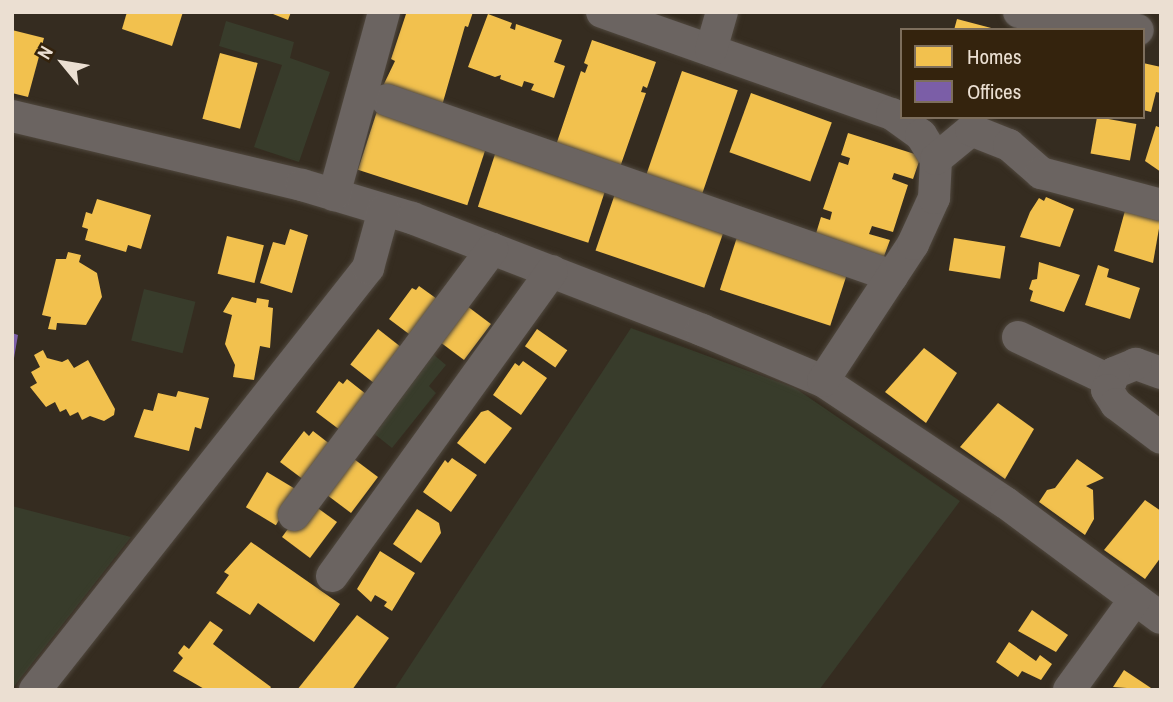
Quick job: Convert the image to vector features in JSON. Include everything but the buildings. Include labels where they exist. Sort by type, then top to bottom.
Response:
[{"type":"street","points":[[334,195],[384,12]]},
{"type":"street","points":[[603,12],[892,114],[921,135],[936,159],[934,198],[913,244],[823,381]]},
{"type":"street","points":[[711,50],[722,12]]},
{"type":"street","points":[[1019,12],[1125,28]]},
{"type":"street","points":[[387,100],[892,276]]},
{"type":"street","points":[[12,116],[334,195],[384,210],[552,271],[823,381],[1006,503],[1161,618]]},
{"type":"street","points":[[936,159],[971,130],[1009,145],[1041,173],[1161,205]]},
{"type":"street","points":[[35,690],[369,268],[384,210]]},
{"type":"street","points":[[294,515],[492,249]]},
{"type":"street","points":[[332,576],[552,271]]},
{"type":"street","points":[[1018,337],[1111,381]]},
{"type":"street","points":[[1161,373],[1136,364],[1114,373],[1107,390],[1116,404],[1161,438]]},
{"type":"street","points":[[1069,690],[1135,599]]},
{"type":"green space","points":[[226,21],[294,42],[290,58],[330,72],[299,162],[254,147],[282,65],[219,46]]},
{"type":"green space","points":[[144,289],[195,302],[183,353],[131,340]]},
{"type":"green space","points":[[631,328],[795,388],[960,501],[819,690],[394,690]]},
{"type":"green space","points":[[427,349],[446,365],[429,386],[436,393],[392,448],[372,432]]},
{"type":"green space","points":[[12,506],[131,537],[12,689]]}]
